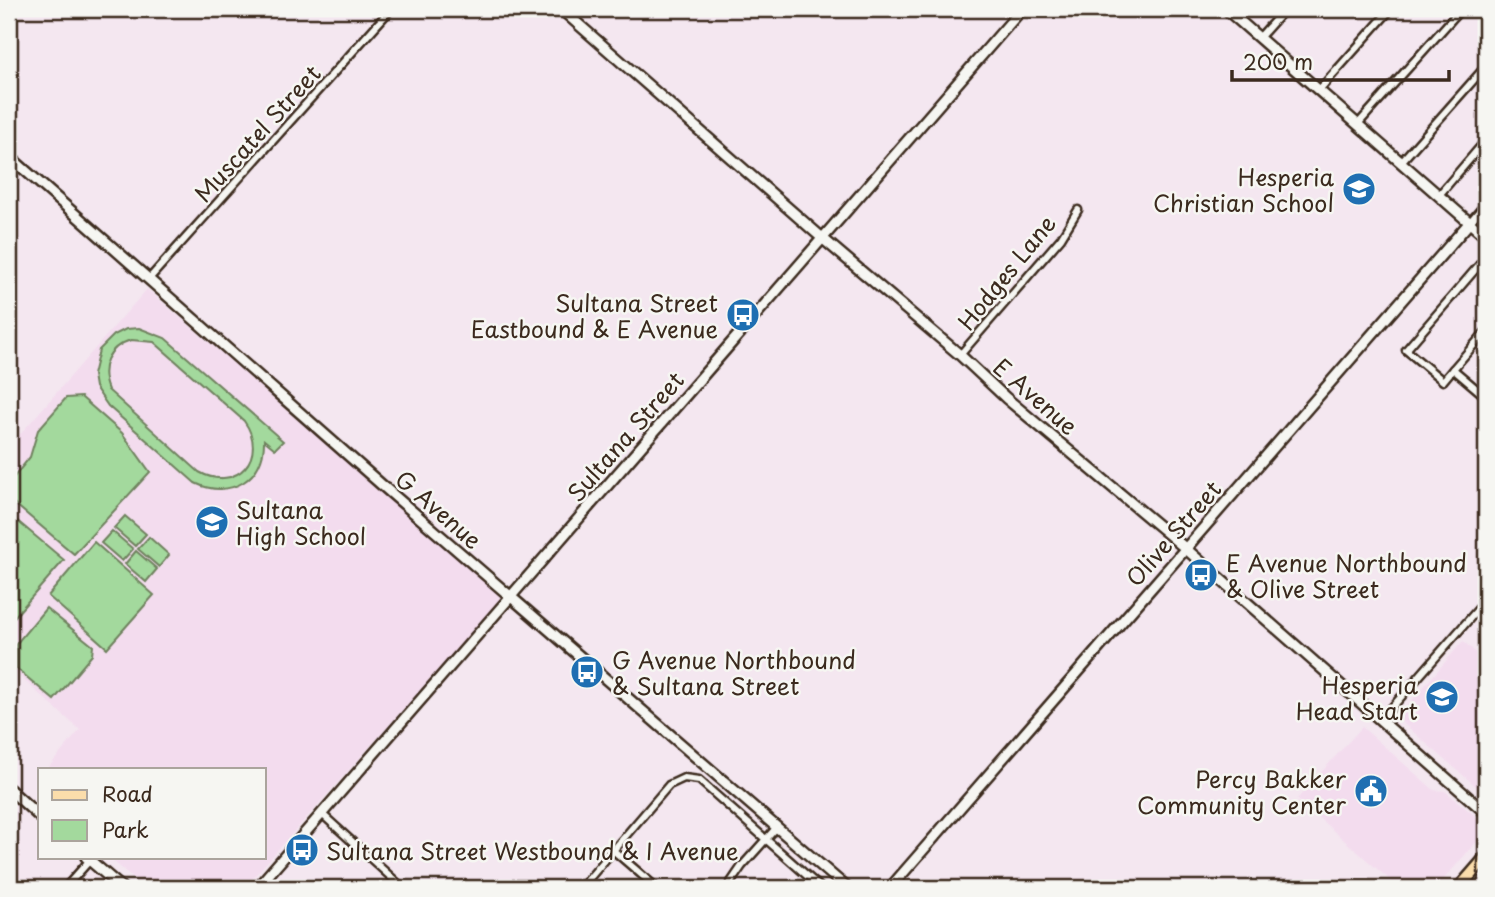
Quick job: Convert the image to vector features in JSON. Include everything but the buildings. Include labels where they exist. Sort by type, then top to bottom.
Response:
[{"type":"main road","points":[[1459,888],[1486,857]]},
{"type":"street","name":"Muscatel Street","points":[[148,280],[391,9]]},
{"type":"street","name":"E Avenue","points":[[561,9],[1006,398],[1185,548],[1486,813]]},
{"type":"street","name":"Sultana Street","points":[[257,888],[1022,9]]},
{"type":"street","points":[[1226,9],[1486,237]]},
{"type":"street","points":[[1259,38],[1285,9]]},
{"type":"street","points":[[1319,90],[1391,9]]},
{"type":"street","points":[[1358,124],[1461,9]]},
{"type":"street","points":[[1401,162],[1486,66]]},
{"type":"street","points":[[1439,195],[1486,140]]},
{"type":"street","name":"G Avenue","points":[[9,156],[847,888]]},
{"type":"street","name":"Olive Street","points":[[890,888],[1486,203]]},
{"type":"street","name":"Hodges Lane","points":[[960,355],[1061,238],[1078,210]]},
{"type":"street","points":[[1485,263],[1406,350],[1443,382],[1486,331]]},
{"type":"street","points":[[1453,369],[1486,397]]},
{"type":"street","points":[[1380,721],[1486,600]]},
{"type":"street","points":[[581,888],[669,785],[684,778],[699,780],[821,888]]},
{"type":"street","points":[[9,789],[38,815]]},
{"type":"street","points":[[322,814],[403,888]]},
{"type":"street","points":[[727,888],[777,827]]},
{"type":"street","points":[[614,850],[657,888]]},
{"type":"street","points":[[65,888],[88,859],[122,888]]},
{"type":"shaded area","name":"Sultana High School","points":[[147,289],[503,597],[244,888],[145,888],[109,858],[266,858],[266,768],[48,768],[80,730],[9,667],[9,447]]},
{"type":"shaded area","points":[[1463,641],[1486,662],[1486,795],[1397,718]]},
{"type":"shaded area","points":[[1362,727],[1434,790],[1445,791],[1486,825],[1486,831],[1436,888],[1399,888],[1297,799]]},
{"type":"green space","points":[[139,328],[165,338],[283,441],[275,449],[264,440],[259,466],[243,482],[221,489],[195,483],[108,406],[95,387],[93,375],[99,350],[114,335],[126,329]],"holes":[[[131,340],[154,342],[244,421],[251,434],[253,447],[251,458],[237,474],[226,478],[199,472],[108,390],[104,374],[111,353]]]},
{"type":"green space","points":[[81,397],[122,433],[150,472],[74,554],[9,499],[9,483],[30,457],[38,430],[66,398]]},
{"type":"green space","points":[[9,514],[64,560],[9,623]]},
{"type":"green space","points":[[125,516],[146,534],[135,546],[114,528]]},
{"type":"green space","points":[[112,531],[133,549],[122,561],[101,543]]},
{"type":"green space","points":[[149,537],[169,555],[159,567],[138,549]]},
{"type":"green space","points":[[94,542],[154,595],[107,648],[48,596]]},
{"type":"green space","points":[[136,551],[157,569],[146,582],[125,564]]},
{"type":"green space","points":[[46,608],[93,646],[92,655],[54,700],[16,668],[16,644]]},
{"type":"place","name":"Hesperia Christian School","points":[[1359,189]]},
{"type":"place","name":"Sultana Street Eastbound & E Avenue","points":[[743,315]]},
{"type":"place","name":"Sultana High School","points":[[212,522]]},
{"type":"place","name":"E Avenue Northbound & Olive Street","points":[[1201,575]]},
{"type":"place","name":"G Avenue Northbound & Sultana Street","points":[[587,672]]},
{"type":"place","name":"Hesperia Head Start","points":[[1442,697]]},
{"type":"place","name":"Percy Bakker Community Center","points":[[1371,791]]},
{"type":"place","name":"Sultana Street Westbound & I Avenue","points":[[302,850]]}]
